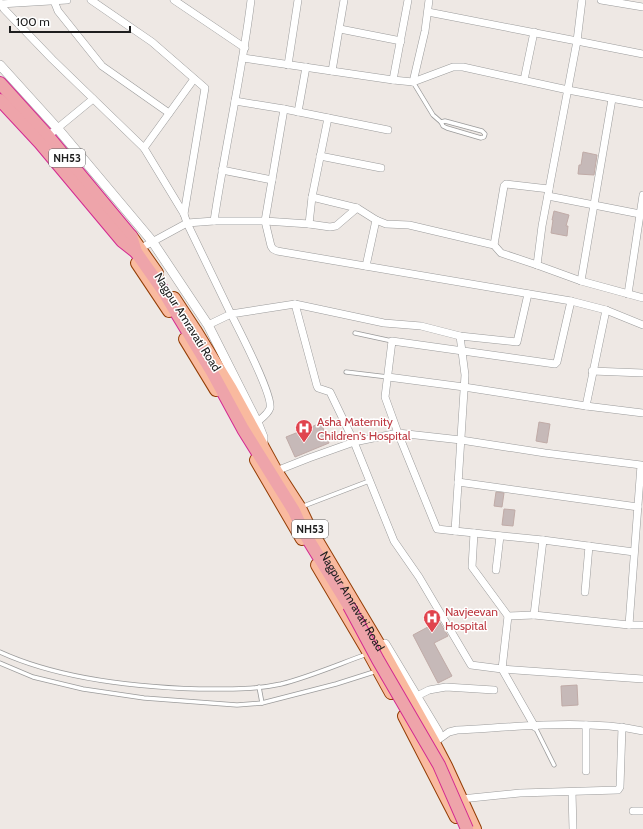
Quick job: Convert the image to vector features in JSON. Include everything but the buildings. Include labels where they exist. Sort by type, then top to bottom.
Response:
[{"type":"highway","name":"Nagpur Amravati Road","points":[[0,83],[53,132],[127,239]]},
{"type":"highway","name":"Nagpur Amravati Road","points":[[0,100],[138,250]]},
{"type":"highway","points":[[138,250],[215,378],[243,429],[294,511],[303,531],[349,606],[378,660],[439,765],[467,829]]},
{"type":"main road","name":"Nagpur Amravati Road","points":[[127,239],[369,653],[377,671],[407,721],[462,829]]},
{"type":"main road","name":"Nagpur Amravati Road","points":[[138,250],[203,343],[276,471],[300,508],[309,527],[394,665],[462,799],[475,829]]},
{"type":"street","points":[[1,7],[67,0]]},
{"type":"street","points":[[91,0],[152,42],[205,88],[184,214]]},
{"type":"street","points":[[214,221],[245,48],[251,0]]},
{"type":"street","points":[[288,65],[298,0]]},
{"type":"street","points":[[332,71],[344,0]]},
{"type":"street","points":[[392,80],[408,0]]},
{"type":"street","points":[[413,82],[425,31],[429,0]]},
{"type":"street","points":[[537,265],[577,41],[582,0]]},
{"type":"street","points":[[602,0],[643,7]]},
{"type":"street","points":[[54,1],[58,11],[102,66],[169,113]]},
{"type":"street","points":[[177,1],[245,48]]},
{"type":"street","points":[[1,7],[52,59],[144,148],[184,214],[186,223],[259,372],[270,399],[270,407],[268,412],[258,422]]},
{"type":"street","points":[[428,12],[643,54]]},
{"type":"street","points":[[340,29],[401,40]]},
{"type":"street","points":[[524,80],[534,32]]},
{"type":"street","points":[[243,58],[413,82],[453,67],[463,67],[568,90],[643,104]]},
{"type":"street","points":[[0,65],[53,132],[152,241],[208,325],[258,422],[263,437],[262,447]]},
{"type":"street","points":[[298,112],[306,67]]},
{"type":"street","points":[[144,148],[194,79]]},
{"type":"street","points":[[53,132],[94,99]]},
{"type":"street","points":[[581,282],[612,99]]},
{"type":"street","points":[[235,101],[284,109],[388,130]]},
{"type":"street","points":[[284,109],[265,221],[273,250],[571,301],[606,310],[643,325]]},
{"type":"street","points":[[309,224],[312,197],[328,118]]},
{"type":"street","points":[[320,156],[381,168]]},
{"type":"street","points":[[222,170],[272,180]]},
{"type":"street","points":[[494,245],[504,186],[506,184],[549,193],[594,205],[640,214]]},
{"type":"street","points":[[628,294],[643,195]]},
{"type":"street","points":[[312,197],[356,208],[386,224],[408,225],[494,245],[501,253],[581,282],[643,298]]},
{"type":"street","points":[[138,250],[186,223],[214,221],[265,221],[330,227],[336,226],[356,208]]},
{"type":"street","points":[[366,266],[376,220]]},
{"type":"street","points":[[208,325],[231,314],[295,304],[384,322],[421,326],[460,336],[517,342],[528,294]]},
{"type":"street","points":[[571,301],[557,362],[555,364],[392,341],[385,397],[437,529],[543,540],[634,552]]},
{"type":"street","points":[[295,304],[317,386],[318,388],[330,392],[354,442],[394,541],[419,577],[471,665],[502,669],[643,679]]},
{"type":"street","points":[[586,406],[592,371],[606,310]]},
{"type":"street","points":[[455,531],[465,375],[460,336]]},
{"type":"street","points":[[592,371],[643,373]]},
{"type":"street","points":[[388,377],[464,386],[586,406],[643,412]]},
{"type":"street","points":[[276,471],[354,442],[398,433],[461,440],[545,453],[641,465],[629,625]]},
{"type":"street","points":[[458,482],[638,507]]},
{"type":"street","points":[[474,533],[472,567],[508,616],[502,669],[535,727]]},
{"type":"street","points":[[496,570],[500,536]]},
{"type":"street","points":[[534,615],[543,540]]},
{"type":"street","points":[[585,592],[589,546]]},
{"type":"street","points":[[508,616],[534,615],[629,625],[643,625]]},
{"type":"street","points":[[394,665],[417,696],[438,732],[439,735],[433,742]]},
{"type":"street","points":[[417,696],[429,690],[446,687],[494,690]]},
{"type":"street","points":[[433,742],[449,732],[457,730],[586,725],[622,726],[643,731]]},
{"type":"street","points":[[586,725],[586,772]]},
{"type":"street","points":[[462,799],[520,793],[618,790],[620,787],[622,726]]},
{"type":"street","points":[[572,792],[573,829]]},
{"type":"street","points":[[633,811],[643,811]]},
{"type":"lane","points":[[413,82],[433,115],[441,122],[443,126],[481,138],[484,137],[485,134],[482,131],[446,121],[441,122]]},
{"type":"lane","points":[[355,333],[392,341]]},
{"type":"lane","points":[[346,372],[388,377]]},
{"type":"lane","points":[[300,508],[369,481]]},
{"type":"lane","points":[[0,652],[55,671],[111,681],[162,688],[237,690],[280,684],[383,647]]},
{"type":"lane","points":[[0,663],[33,677],[83,689],[144,698],[237,704],[262,704],[336,684],[394,665]]},
{"type":"lane","points":[[259,687],[262,704]]},
{"type":"lane","points":[[535,727],[554,765]]},
{"type":"place","name":"Asha Maternity Children's Hospital","points":[[304,443]]},
{"type":"place","name":"Navjeevan Hospital","points":[[432,633]]}]
